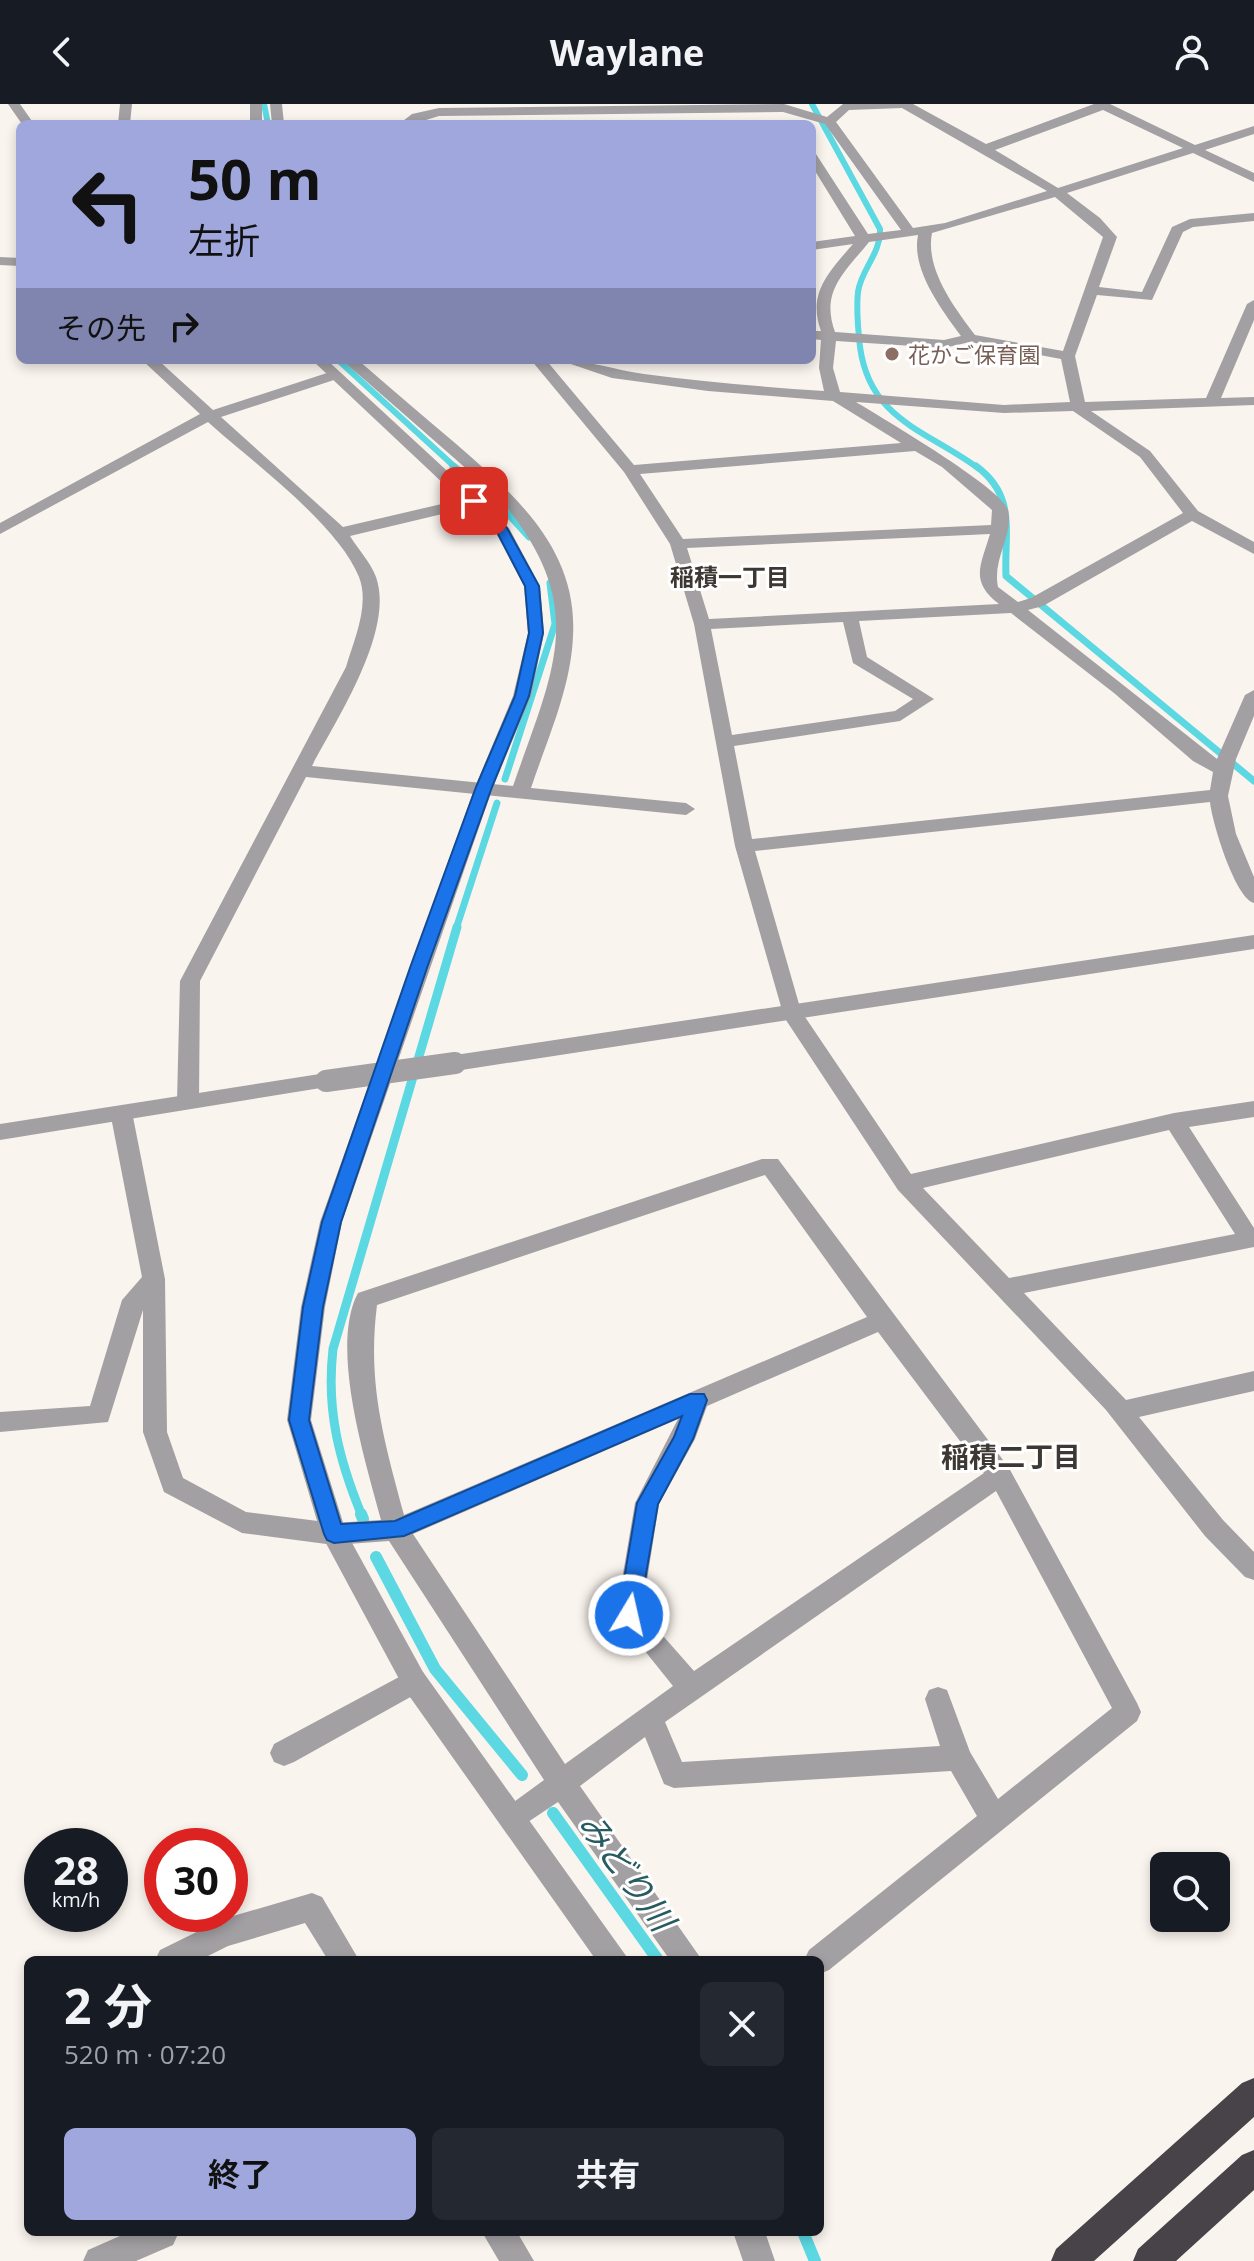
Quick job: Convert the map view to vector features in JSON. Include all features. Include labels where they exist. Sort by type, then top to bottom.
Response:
[{"type":"highway","points":[[1068,2261],[1254,2095]]},
{"type":"highway","points":[[1150,2261],[1254,2167]]},
{"type":"street","points":[[829,121],[846,107],[904,104],[1054,192],[1102,225],[1110,237],[1068,356],[1079,409],[1145,454],[1192,514],[1254,549]]},
{"type":"street","points":[[982,150],[1102,105],[1254,178]]},
{"type":"street","points":[[9,107],[19,106],[26,120]]},
{"type":"street","points":[[411,120],[468,113],[784,106],[829,121],[910,233]]},
{"type":"street","points":[[816,246],[947,227],[1254,130]]},
{"type":"street","points":[[816,163],[857,224],[864,240]]},
{"type":"street","points":[[1092,290],[1147,297],[1177,230],[1190,223],[1254,217]]},
{"type":"street","points":[[926,230],[922,250],[945,304],[970,338]]},
{"type":"street","points":[[864,240],[830,280],[821,313],[829,335],[826,368],[832,394],[947,464],[1000,509],[1002,529],[985,572],[990,589],[1120,689],[1199,757],[1224,770]]},
{"type":"street","points":[[1211,403],[1254,304]]},
{"type":"street","points":[[816,335],[944,344],[970,338],[1068,356]]},
{"type":"street","points":[[153,364],[340,533],[368,578],[371,612],[355,667],[190,981],[188,1101]]},
{"type":"street","points":[[323,364],[503,531],[532,586],[536,633],[522,696],[484,787],[331,1222],[313,1307],[299,1420],[334,1534],[414,1681],[611,1956]]},
{"type":"street","points":[[354,364],[505,494],[544,542],[562,578],[568,634],[558,676],[520,792]]},
{"type":"street","points":[[541,364],[630,470],[678,544],[702,624],[744,846],[791,1012],[906,1184],[1008,1287],[1120,1411],[1214,1528],[1254,1569]]},
{"type":"street","points":[[579,364],[612,374],[708,387],[1004,409],[1254,401]]},
{"type":"street","points":[[0,529],[208,416],[335,375]]},
{"type":"street","points":[[630,470],[917,446]]},
{"type":"street","points":[[340,533],[505,494]]},
{"type":"street","points":[[702,624],[1015,608],[1037,602],[1192,514]]},
{"type":"street","points":[[678,544],[1002,529]]},
{"type":"street","points":[[724,742],[900,716],[925,699],[859,659],[850,617]]},
{"type":"street","points":[[1254,695],[1224,770],[1218,795],[1239,866],[1254,897]]},
{"type":"street","points":[[300,771],[686,809]]},
{"type":"street","points":[[744,846],[1218,795]]},
{"type":"street","points":[[0,1132],[122,1117],[188,1101],[1254,942]]},
{"type":"street","points":[[906,1184],[1174,1121],[1254,1109]]},
{"type":"street","points":[[122,1117],[154,1279],[155,1432],[173,1485],[242,1522],[334,1534],[396,1530],[882,1320]]},
{"type":"street","points":[[1008,1287],[1252,1244],[1174,1121]]},
{"type":"street","points":[[684,1956],[562,1784],[396,1530],[369,1431],[359,1351],[366,1299],[770,1165],[882,1320],[1000,1475],[1128,1712],[824,1956]]},
{"type":"street","points":[[0,1422],[99,1415],[134,1300],[154,1279]]},
{"type":"street","points":[[1120,1411],[1254,1381]]},
{"type":"street","points":[[692,1688],[629,1615],[647,1503],[683,1439],[697,1400]]},
{"type":"street","points":[[513,1819],[650,1717],[1000,1475]]},
{"type":"street","points":[[284,1753],[414,1681]]},
{"type":"street","points":[[938,1699],[958,1758],[995,1819]]},
{"type":"street","points":[[650,1717],[674,1775],[958,1758]]},
{"type":"street","points":[[178,1956],[223,1933],[312,1907],[342,1956]]},
{"type":"street","points":[[99,2261],[157,2236]]},
{"type":"street","points":[[501,2236],[518,2261]]},
{"type":"street","points":[[750,2236],[759,2261]]},
{"type":"waterway","name":"みどり川","points":[[264,104],[267,120]]},
{"type":"waterway","points":[[812,104],[880,229],[877,246],[858,292],[860,347],[866,372],[875,391],[903,421],[978,468]]},
{"type":"waterway","name":"みどり川","points":[[342,364],[456,468]]},
{"type":"waterway","name":"みどり川","points":[[453,466],[488,491]]},
{"type":"waterway","points":[[976,466],[989,478],[1003,502],[1006,516],[1006,576],[1254,781]]},
{"type":"waterway","name":"みどり川","points":[[500,505],[529,537]]},
{"type":"waterway","name":"みどり川","points":[[505,779],[555,624],[550,583]]},
{"type":"waterway","name":"みどり川","points":[[456,929],[497,803]]},
{"type":"waterway","name":"みどり川","points":[[362,1516],[336,1434],[331,1393],[333,1349],[457,927]]},
{"type":"waterway","name":"みどり川","points":[[361,1514],[363,1519]]},
{"type":"waterway","name":"みどり川","points":[[376,1557],[435,1669],[522,1775]]},
{"type":"waterway","name":"みどり川","points":[[553,1813],[655,1956]]},
{"type":"waterway","name":"みどり川","points":[[805,2236],[815,2261]]},
{"type":"place","name":"花かご保育園","points":[[892,354]]},
{"type":"district","name":"稲積一丁目","points":[[730,576]]},
{"type":"district","name":"稲積二丁目","points":[[1011,1456]]},
{"type":"route","points":[[474,501],[503,531],[532,586],[536,633],[522,696],[484,787],[419,965],[331,1222],[313,1307],[299,1420],[334,1534],[396,1530],[697,1400],[683,1439],[647,1503],[629,1615]]}]
